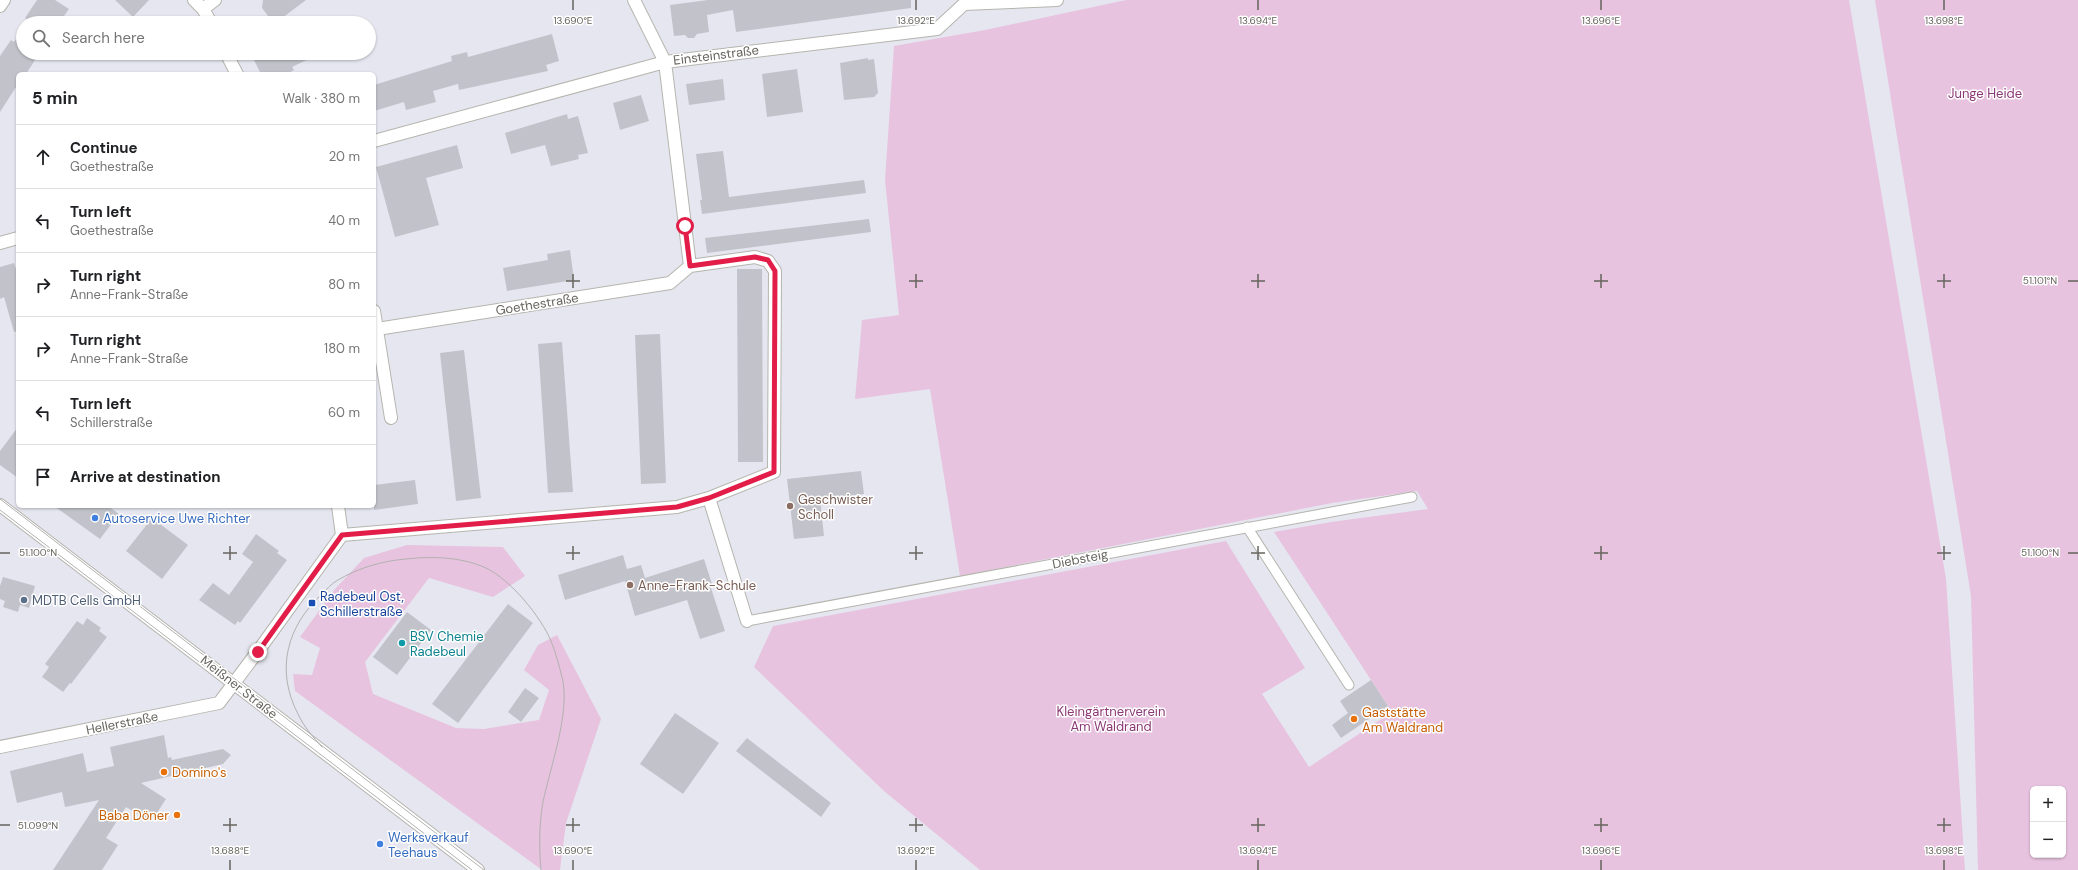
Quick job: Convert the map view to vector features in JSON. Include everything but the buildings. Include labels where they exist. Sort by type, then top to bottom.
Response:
[{"type":"street","points":[[0,6],[4,0]]},
{"type":"street","points":[[194,0],[203,8],[207,16]]},
{"type":"street","points":[[203,8],[215,0]]},
{"type":"street","points":[[338,508],[342,535],[677,507],[709,498],[774,472],[775,271],[768,260],[755,257],[690,266],[665,62],[634,0]]},
{"type":"street","name":"Einsteinstraße","points":[[376,140],[665,62],[937,29],[964,2],[1057,0]]},
{"type":"street","points":[[230,60],[236,72]]},
{"type":"street","points":[[0,243],[16,239]]},
{"type":"street","name":"Goethestraße","points":[[377,329],[670,283],[690,266]]},
{"type":"street","points":[[376,323],[391,418]]},
{"type":"street","points":[[709,498],[747,621]]},
{"type":"street","name":"Meißner Straße","points":[[0,504],[478,870]]},
{"type":"street","name":"Hellerstraße","points":[[0,747],[218,703],[342,535]]},
{"type":"lane","name":"Diebsteig","points":[[747,621],[1412,497]]},
{"type":"lane","points":[[1247,527],[1349,685]]},
{"type":"green space","name":"Kleingärtnerverein Am Waldrand","points":[[1126,0],[1849,0],[1946,579],[1965,870],[980,870],[884,791],[754,667],[773,626],[1226,541],[1305,668],[1262,694],[1309,767],[1392,712],[1274,532],[1331,522],[1428,509],[1417,491],[1332,503],[960,576],[930,389],[855,399],[862,320],[899,315],[885,180],[894,46],[985,30]]},
{"type":"green space","name":"Junge Heide","points":[[1875,0],[2078,0],[2078,870],[1978,870],[1971,596]]},
{"type":"green space","points":[[407,545],[503,547],[525,576],[493,597],[429,578],[365,662],[373,694],[456,728],[484,729],[539,720],[549,690],[524,670],[538,645],[557,635],[601,719],[566,823],[560,870],[542,870],[295,691],[293,674],[312,675],[320,648],[300,637],[335,589],[364,558]]},
{"type":"tram line","points":[[0,499],[484,870]]},
{"type":"tram line","points":[[0,510],[472,870]]},
{"type":"tram line","points":[[322,747],[300,719],[291,698],[287,681],[286,665],[288,650],[293,634],[300,620],[310,607],[336,581],[354,572],[388,561],[447,558],[477,564],[486,568],[496,574],[515,590],[540,621],[553,646],[562,677],[564,691],[562,723],[543,802],[541,819],[541,870]]},
{"type":"place","name":"Geschwister Scholl","points":[[790,506]]},
{"type":"place","name":"Autoservice Uwe Richter","points":[[95,518]]},
{"type":"place","name":"Anne-Frank-Schule","points":[[630,585]]},
{"type":"place","name":"MDTB Cells GmbH","points":[[24,600]]},
{"type":"place","name":"Radebeul Ost, Schillerstraße","points":[[312,603]]},
{"type":"place","name":"BSV Chemie Radebeul","points":[[402,643]]},
{"type":"place","name":"Gaststätte Am Waldrand","points":[[1354,719]]},
{"type":"place","name":"Domino's","points":[[164,772]]},
{"type":"place","name":"Baba Döner","points":[[177,815]]},
{"type":"place","name":"Werksverkauf Teehaus","points":[[380,844]]},
{"type":"route","points":[[258,652],[342,535],[677,507],[709,498],[774,472],[775,271],[768,260],[755,257],[690,266],[685,226]]}]
